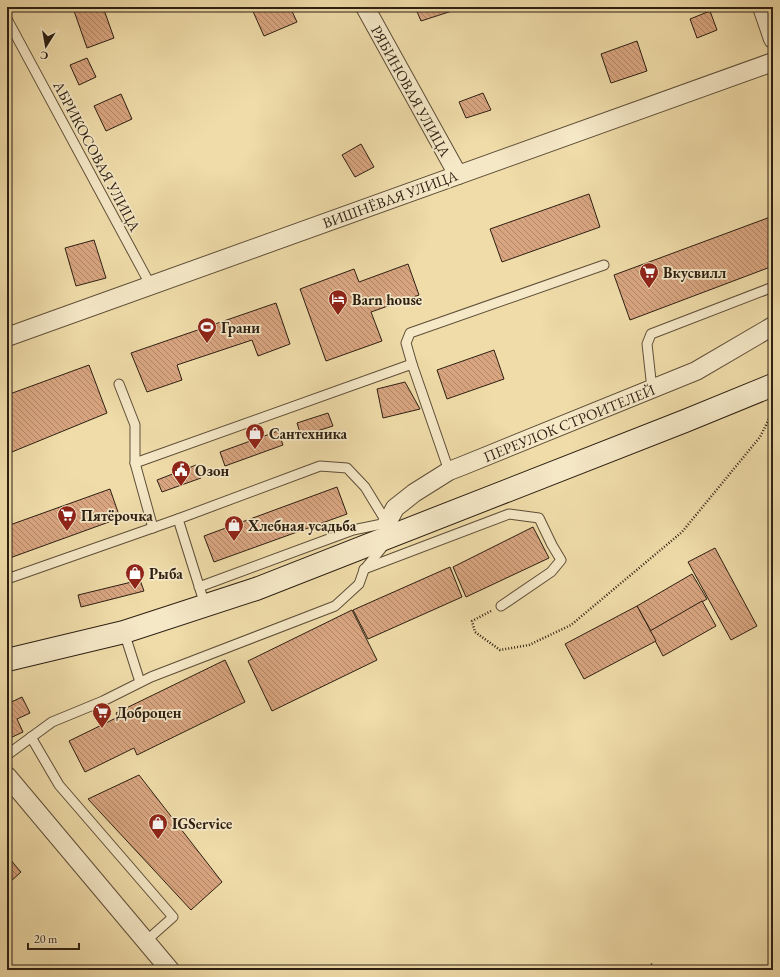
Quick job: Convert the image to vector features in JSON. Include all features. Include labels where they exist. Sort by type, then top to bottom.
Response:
[{"type":"main road","points":[[7,660],[124,632],[202,596],[256,589],[390,529],[685,421],[773,385]]},
{"type":"street","name":"РЯБИНОВАЯ УЛИЦА","points":[[365,7],[458,175]]},
{"type":"street","points":[[762,7],[773,39]]},
{"type":"street","name":"ВИШНЁВАЯ УЛИЦА","points":[[7,337],[773,62]]},
{"type":"street","name":"ПЕРЕУЛОК СТРОИТЕЛЕЙ","points":[[390,529],[396,508],[414,493],[449,471],[696,371],[773,326]]},
{"type":"street","points":[[7,776],[170,970]]},
{"type":"lane","name":"АБРИКОСОВАЯ УЛИЦА","points":[[7,19],[151,286]]},
{"type":"lane","points":[[449,471],[406,343],[410,333],[604,265]]},
{"type":"lane","points":[[652,389],[647,344],[651,334],[773,287]]},
{"type":"lane","points":[[135,463],[412,364]]},
{"type":"lane","points":[[119,384],[134,425],[135,463],[153,528]]},
{"type":"lane","points":[[7,579],[178,519],[320,466],[347,468],[365,487],[390,529],[364,570],[359,584],[335,606],[151,677],[103,701],[52,722],[7,755]]},
{"type":"lane","points":[[364,570],[509,514],[539,518],[560,560],[551,572],[501,606]]},
{"type":"lane","points":[[178,519],[202,596]]},
{"type":"lane","points":[[124,632],[140,682]]},
{"type":"lane","points":[[31,738],[59,785],[173,917],[146,941]]},
{"type":"path","points":[[501,606],[472,621],[475,632],[500,650],[530,645],[572,625],[682,532],[760,437],[773,411]]},
{"type":"path","points":[[651,964],[657,970]]},
{"type":"building","points":[[103,7],[114,38],[87,48],[73,8]]},
{"type":"building","points":[[251,7],[290,7],[297,22],[264,36]]},
{"type":"building","points":[[415,7],[454,7],[455,10],[421,21]]},
{"type":"building","points":[[710,11],[717,30],[697,38],[690,19]]},
{"type":"building","points":[[637,41],[647,71],[611,83],[601,54]]},
{"type":"building","points":[[87,58],[96,77],[79,85],[70,65]]},
{"type":"building","points":[[483,93],[491,110],[466,118],[459,102]]},
{"type":"building","points":[[121,94],[132,119],[106,131],[94,106]]},
{"type":"building","points":[[361,144],[374,167],[355,177],[342,155]]},
{"type":"building","points":[[589,194],[600,227],[502,262],[490,229]]},
{"type":"building","points":[[773,216],[773,266],[630,320],[614,275]]},
{"type":"building","points":[[94,240],[106,278],[76,286],[65,248]]},
{"type":"building","points":[[408,264],[419,295],[371,312],[382,341],[326,361],[300,289],[354,269],[359,282]]},
{"type":"building","points":[[276,303],[290,344],[258,356],[252,340],[177,365],[182,380],[147,392],[131,353]]},
{"type":"building","points":[[494,350],[504,379],[447,399],[437,370]]},
{"type":"building","points":[[89,365],[107,413],[7,454],[7,395]]},
{"type":"building","points":[[405,382],[420,409],[383,418],[377,389]]},
{"type":"building","points":[[328,413],[333,426],[301,436],[297,423]]},
{"type":"building","points":[[278,431],[283,445],[225,466],[220,452]]},
{"type":"building","points":[[196,465],[201,478],[162,492],[157,480]]},
{"type":"building","points":[[337,487],[347,514],[214,562],[204,536]]},
{"type":"building","points":[[110,489],[120,518],[7,559],[7,526]]},
{"type":"building","points":[[533,527],[549,558],[466,597],[453,567]]},
{"type":"building","points":[[715,548],[757,626],[731,640],[688,562]]},
{"type":"building","points":[[450,567],[462,597],[368,639],[353,610]]},
{"type":"building","points":[[692,574],[707,599],[651,631],[637,606]]},
{"type":"building","points":[[140,580],[144,591],[81,607],[78,595]]},
{"type":"building","points":[[702,601],[716,626],[663,656],[650,631]]},
{"type":"building","points":[[637,606],[656,641],[584,679],[565,644]]},
{"type":"building","points":[[352,610],[377,660],[272,711],[248,661]]},
{"type":"building","points":[[225,660],[245,702],[137,755],[134,748],[85,772],[69,741],[118,717],[116,713]]},
{"type":"building","points":[[22,697],[30,713],[17,719],[23,732],[8,739],[7,704]]},
{"type":"building","name":"IGService","points":[[139,775],[222,882],[191,910],[88,799]]},
{"type":"building","points":[[9,858],[21,872],[10,882],[7,879],[7,860]]},
{"type":"place","name":"Вкусвилл","points":[[649,289]]},
{"type":"place","name":"Barn house","points":[[338,316]]},
{"type":"place","name":"Грани","points":[[207,344]]},
{"type":"place","name":"Сантехника","points":[[255,450]]},
{"type":"place","name":"Озон","points":[[181,487]]},
{"type":"place","name":"Пятёрочка","points":[[67,532]]},
{"type":"place","name":"Хлебная усадьба","points":[[234,542]]},
{"type":"place","name":"Рыба","points":[[135,590]]},
{"type":"place","name":"Доброцен","points":[[102,729]]},
{"type":"place","name":"IGService","points":[[158,840]]}]
